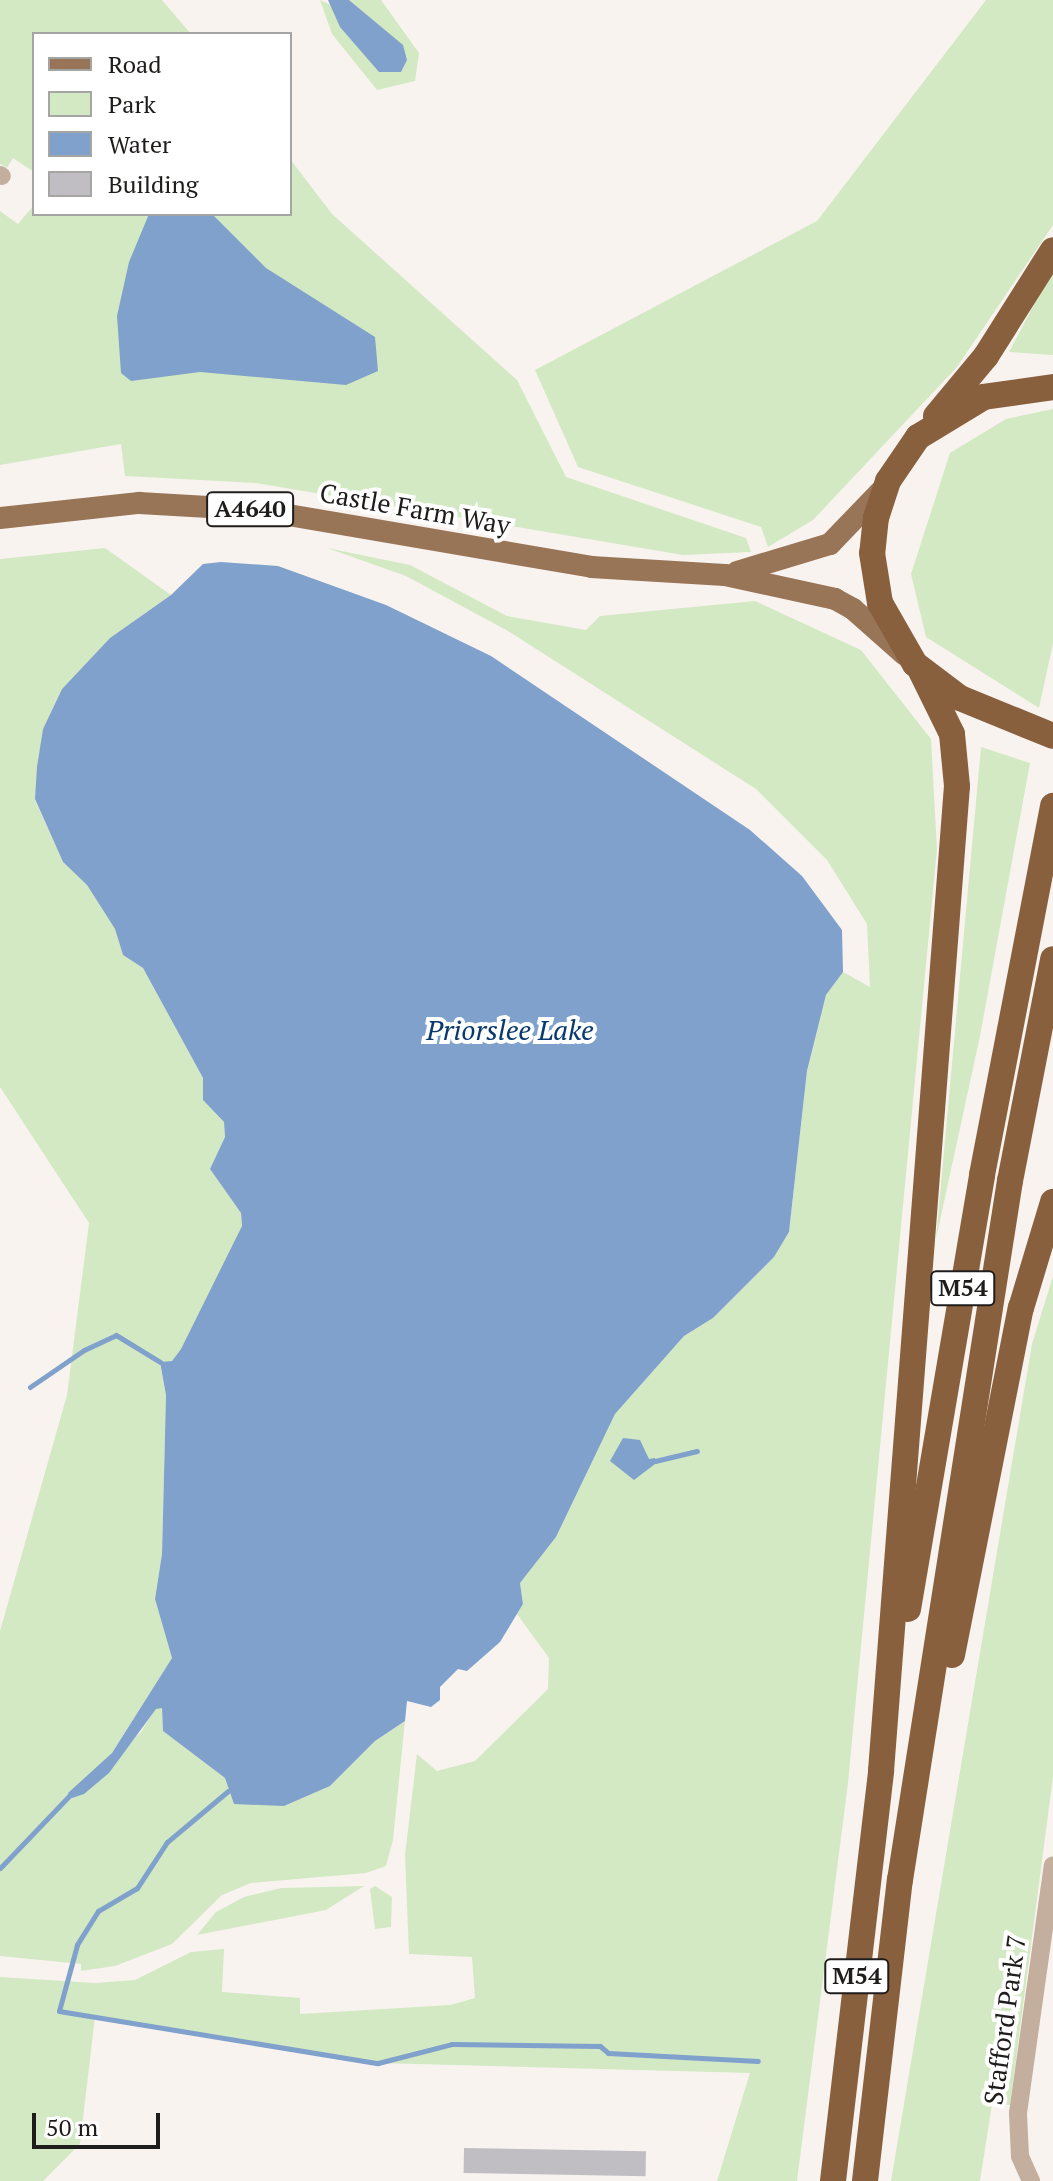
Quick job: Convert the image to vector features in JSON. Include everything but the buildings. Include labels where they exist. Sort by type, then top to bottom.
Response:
[{"type":"highway","points":[[881,1771],[957,786],[952,734],[880,603],[873,570],[872,537],[888,481],[918,437],[986,356],[1053,250]]},
{"type":"highway","points":[[918,437],[984,397],[1053,387]]},
{"type":"highway","points":[[918,668],[960,698],[1046,734]]},
{"type":"highway","name":"M54","points":[[833,2181],[881,1771],[982,1175],[1053,806]]},
{"type":"highway","name":"M54","points":[[865,2181],[900,1880],[1010,1181],[1053,959]]},
{"type":"highway","points":[[900,1880],[939,1726],[1021,1308],[1053,1202]]},
{"type":"main road","name":"Castle Farm Way","points":[[725,575],[789,561],[830,544],[864,514],[888,481]]},
{"type":"main road","name":"Castle Farm Way","points":[[0,518],[87,505],[230,507],[591,567],[725,575],[838,600],[918,668]]},
{"type":"street","name":"Stafford Park 7","points":[[1031,2181],[1020,2156],[1018,2113],[1053,1865]]},
{"type":"green space","points":[[0,0],[162,0],[189,32],[32,32],[32,171],[13,158],[7,168],[0,164]]},
{"type":"green space","points":[[320,0],[386,31],[349,0],[381,0],[419,53],[415,81],[377,90],[332,34]]},
{"type":"green space","points":[[986,0],[1053,0],[1053,225],[957,367],[813,520],[768,547],[761,527],[578,467],[535,370],[817,221]]},
{"type":"green space","points":[[292,162],[332,214],[517,380],[566,477],[746,538],[751,552],[683,555],[256,483],[125,476],[121,444],[0,465],[0,211],[18,224],[32,207],[32,216],[292,216]]},
{"type":"green space","points":[[1053,268],[1053,355],[1009,352]]},
{"type":"green space","points":[[1053,409],[1053,643],[1039,708],[926,637],[911,574],[950,453],[1006,419]]},
{"type":"green space","points":[[105,548],[171,595],[110,638],[62,689],[43,729],[35,800],[63,862],[87,885],[115,929],[123,955],[143,968],[203,1078],[203,1100],[224,1122],[225,1137],[210,1169],[241,1213],[242,1227],[181,1349],[172,1361],[160,1363],[166,1395],[162,1554],[155,1599],[172,1658],[112,1753],[72,1798],[141,1732],[156,1708],[162,1707],[163,1731],[225,1778],[284,1806],[330,1786],[375,1741],[405,1721],[393,1840],[386,1866],[366,1873],[251,1883],[222,1895],[172,1944],[115,1966],[81,1971],[81,1964],[0,1956],[0,1631],[67,1395],[89,1223],[0,1087],[0,559]]},
{"type":"green space","points":[[327,548],[410,565],[507,616],[586,630],[600,616],[755,601],[861,650],[931,739],[937,849],[848,1783],[797,2181],[717,2181],[750,2073],[378,2063],[95,2017],[80,2144],[43,2181],[0,2181],[0,1977],[95,1983],[135,1980],[191,1952],[224,1949],[222,1992],[300,1998],[300,2014],[450,2005],[475,1998],[472,1957],[409,1954],[405,1855],[417,1754],[437,1771],[475,1761],[548,1689],[549,1658],[517,1614],[523,1604],[520,1583],[556,1537],[615,1414],[684,1336],[713,1318],[774,1257],[789,1232],[807,1072],[826,995],[843,972],[870,987],[867,924],[827,860],[756,789],[508,631],[406,576]]},
{"type":"green space","points":[[981,747],[1030,763],[980,1036],[936,1239]]},
{"type":"green space","points":[[1053,1276],[1053,1777],[1010,2105],[992,2104],[980,2181],[891,2181],[1032,1344]]},
{"type":"green space","points":[[364,1886],[326,1910],[197,1935],[216,1912],[244,1897],[281,1888]]},
{"type":"green space","points":[[375,1886],[392,1897],[391,1927],[375,1929],[370,1889]]},
{"type":"water","points":[[328,0],[349,0],[403,45],[407,60],[401,72],[379,72],[340,27]]},
{"type":"water","points":[[148,216],[214,216],[266,268],[375,337],[378,371],[346,385],[200,372],[131,381],[121,373],[117,316],[129,262]]},
{"type":"water","name":"Priorslee Lake","points":[[221,562],[278,566],[386,605],[491,656],[750,830],[802,876],[842,930],[843,972],[826,995],[807,1071],[789,1232],[774,1257],[713,1318],[684,1336],[615,1414],[556,1537],[520,1583],[523,1604],[500,1642],[467,1671],[458,1669],[440,1687],[440,1700],[431,1707],[407,1701],[405,1721],[375,1741],[330,1786],[284,1806],[234,1804],[225,1778],[163,1731],[162,1708],[156,1709],[109,1773],[84,1794],[72,1798],[68,1793],[112,1753],[172,1658],[155,1599],[162,1554],[166,1395],[160,1362],[172,1361],[181,1349],[242,1226],[241,1213],[210,1169],[225,1137],[224,1122],[203,1100],[203,1078],[143,968],[123,955],[115,929],[87,885],[63,862],[35,799],[37,767],[43,729],[62,689],[110,638],[171,595],[203,564]]},
{"type":"water","points":[[623,1438],[640,1440],[649,1459],[655,1458],[655,1464],[634,1480],[610,1461]]},
{"type":"waterway","points":[[30,1387],[84,1350],[116,1335],[160,1362]]},
{"type":"waterway","points":[[655,1461],[697,1451]]},
{"type":"waterway","points":[[228,1791],[167,1842],[137,1888],[98,1911],[77,1945],[59,2011],[378,2063],[452,2044],[600,2046],[608,2053],[758,2061]]},
{"type":"waterway","points":[[0,1868],[70,1795]]}]
